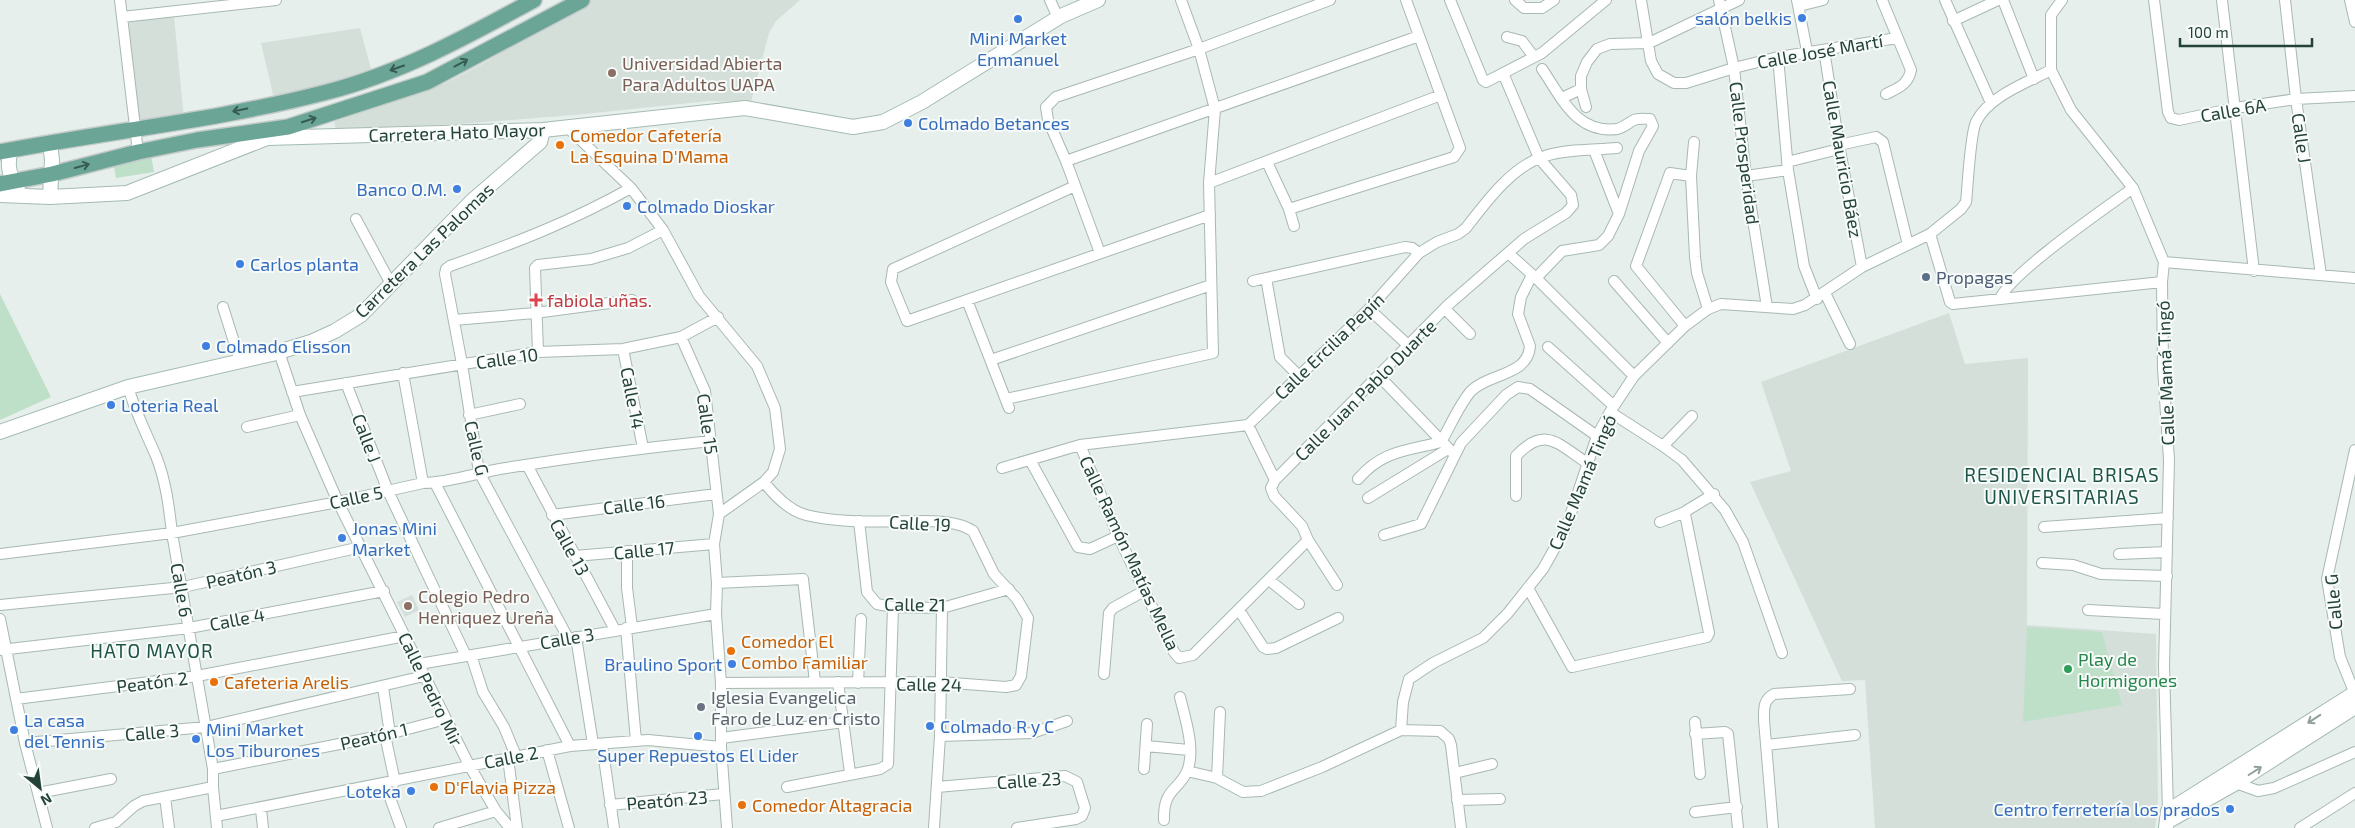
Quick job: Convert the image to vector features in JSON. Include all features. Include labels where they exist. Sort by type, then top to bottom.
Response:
[{"type":"main road","points":[[5,151],[134,130],[328,92],[422,60],[534,0]]},
{"type":"main road","points":[[7,183],[197,140],[288,126],[426,82],[582,0]]},
{"type":"street","points":[[120,0],[138,152]]},
{"type":"street","points":[[122,17],[276,0]]},
{"type":"street","points":[[1050,0],[1058,18]]},
{"type":"street","name":"Carretera Hato Mayor","points":[[0,195],[23,197],[127,192],[267,138],[543,130],[744,108],[853,127],[883,122],[922,102],[1058,18],[1098,0]]},
{"type":"street","points":[[967,300],[1008,404],[1213,353],[1209,183],[1215,109],[1199,48],[1181,0]]},
{"type":"street","points":[[1100,254],[1066,162],[1048,120],[1046,107],[1056,97],[1199,48],[1330,0]]},
{"type":"street","points":[[1289,209],[1454,158],[1460,148],[1406,0]]},
{"type":"street","points":[[1450,0],[1483,80],[1486,82],[1534,57],[1587,17],[1606,0]]},
{"type":"street","points":[[1515,0],[1524,8],[1542,8],[1554,0]]},
{"type":"street","points":[[1641,0],[1648,43]]},
{"type":"street","points":[[1586,107],[1581,89],[1581,76],[1587,62],[1597,49],[1610,44],[1648,43],[1720,4],[1739,0]]},
{"type":"street","points":[[1807,51],[1798,3],[1823,0]]},
{"type":"street","points":[[1882,0],[1911,70],[1909,78],[1903,86],[1886,94]]},
{"type":"street","points":[[1945,0],[1991,103]]},
{"type":"street","points":[[1953,21],[1998,0]]},
{"type":"street","points":[[2002,0],[2034,79]]},
{"type":"street","name":"Calle Mamá Tingó","points":[[2062,0],[2051,15],[2051,70],[2072,110],[2133,188],[2164,262],[2162,282],[2164,368],[2169,460],[2168,552],[2164,614],[2167,820]]},
{"type":"street","name":"Calle 6A","points":[[2154,0],[2168,112],[2171,118],[2180,120],[2235,108],[2296,99],[2355,96]]},
{"type":"street","points":[[2222,0],[2254,271]]},
{"type":"street","name":"Calle J","points":[[2285,0],[2296,99],[2321,276]]},
{"type":"street","points":[[2350,0],[2355,22]]},
{"type":"street","name":"Calle Prosperidad","points":[[1720,4],[1734,68],[1746,176],[1767,307]]},
{"type":"street","points":[[1066,162],[1419,36]]},
{"type":"street","points":[[1507,37],[1522,41],[1534,57]]},
{"type":"street","name":"Calle José Martí","points":[[1648,43],[1651,61],[1658,74],[1674,83],[1686,83],[1778,57],[1897,38]]},
{"type":"street","name":"Calle Mauricio Báez","points":[[1824,50],[1839,147],[1862,267]]},
{"type":"street","points":[[1778,57],[1788,166],[1804,266],[1850,344]]},
{"type":"street","points":[[1384,535],[1422,524],[1464,399],[1473,390],[1492,378],[1518,367],[1528,356],[1530,346],[1520,323],[1518,305],[1534,277],[1562,251],[1599,246],[1608,236],[1619,214],[1639,151],[1653,126],[1650,119],[1636,120],[1619,129],[1601,130],[1586,125],[1575,116],[1542,70]]},
{"type":"street","name":"Calle Mamá Tingó","points":[[1401,730],[1403,702],[1409,679],[1432,663],[1479,641],[1508,613],[1552,555],[1566,528],[1597,436],[1634,376],[1684,326],[1708,309],[1729,304],[1793,309],[1821,296],[1862,267],[1930,234],[1961,209],[1966,202],[1974,128],[1980,116],[1991,103],[2051,70]]},
{"type":"street","points":[[1502,73],[1540,158]]},
{"type":"street","points":[[1562,98],[1581,89]]},
{"type":"street","points":[[1209,183],[1441,95]]},
{"type":"street","points":[[567,126],[631,188],[663,230],[699,296],[757,366],[775,408],[780,449],[773,472],[764,482],[719,514]]},
{"type":"street","name":"Carretera Las Palomas","points":[[0,432],[128,387],[279,352],[335,331],[361,314],[473,200],[540,142],[543,130]]},
{"type":"street","points":[[1746,176],[1788,166],[1839,147],[1876,137],[1882,142],[1908,246]]},
{"type":"street","points":[[1694,142],[1691,176],[1695,257],[1697,273],[1708,309]]},
{"type":"street","points":[[50,143],[52,174],[50,196]]},
{"type":"street","name":"Calle Ercilia Pepín","points":[[1248,425],[1369,309],[1420,253],[1436,242],[1458,234],[1466,228],[1508,179],[1540,158],[1553,154],[1617,148]]},
{"type":"street","points":[[1594,150],[1619,214]]},
{"type":"street","points":[[5,151],[8,160],[7,183],[23,197]]},
{"type":"street","name":"Calle Juan Pablo Duarte","points":[[1275,480],[1445,308],[1524,239],[1566,213],[1573,204],[1571,195],[1540,158]]},
{"type":"street","points":[[1268,162],[1289,209],[1294,226]]},
{"type":"street","points":[[1684,326],[1636,268],[1636,264],[1670,174],[1691,176]]},
{"type":"street","points":[[1075,186],[893,269],[891,282],[907,321],[1210,215]]},
{"type":"street","name":"Calle G","points":[[614,828],[597,744],[572,638],[479,472],[462,364],[445,274],[446,269],[528,239],[586,213],[631,188]]},
{"type":"street","points":[[2000,299],[2005,288],[2058,244],[2133,188]]},
{"type":"street","points":[[356,219],[391,284]]},
{"type":"street","points":[[538,352],[535,313],[535,268],[538,265],[591,259],[628,248],[663,230]]},
{"type":"street","points":[[1930,234],[1952,303],[2162,282]]},
{"type":"street","points":[[1253,281],[1405,247],[1412,248],[1420,253]]},
{"type":"street","points":[[1508,253],[1634,376]]},
{"type":"street","points":[[2164,262],[2185,262],[2254,271],[2355,278]]},
{"type":"street","points":[[1266,278],[1280,357],[1299,376]]},
{"type":"street","points":[[1614,281],[1668,343]]},
{"type":"street","points":[[991,360],[1211,285]]},
{"type":"street","points":[[454,320],[535,313],[632,300]]},
{"type":"street","points":[[223,307],[240,361]]},
{"type":"street","points":[[1445,308],[1470,334]]},
{"type":"street","points":[[1369,309],[1409,346]]},
{"type":"street","name":"Calle 10","points":[[292,392],[538,352],[623,349],[681,337],[718,317]]},
{"type":"street","name":"Calle 15","points":[[681,337],[705,391],[719,514],[714,544],[718,583],[716,614],[721,683],[723,794],[727,828]]},
{"type":"street","points":[[1548,347],[1612,409],[1682,460],[1714,494],[1731,519],[1742,542],[1782,653]]},
{"type":"street","name":"Calle 14","points":[[623,349],[643,448]]},
{"type":"street","name":"Calle Pedro Mir","points":[[279,352],[300,414],[338,502],[469,765],[496,811],[510,828]]},
{"type":"street","points":[[403,373],[423,483]]},
{"type":"street","points":[[1379,376],[1448,448]]},
{"type":"street","name":"Calle J","points":[[346,383],[388,490],[468,656],[483,692],[504,727],[512,757],[518,828]]},
{"type":"street","name":"Calle 6","points":[[128,387],[157,458],[168,497],[172,533],[183,587],[213,769],[212,788],[217,828]]},
{"type":"street","points":[[1368,498],[1469,434],[1506,395],[1518,388],[1530,389],[1597,436]]},
{"type":"street","points":[[470,415],[520,404]]},
{"type":"street","points":[[247,427],[300,414]]},
{"type":"street","points":[[1663,446],[1692,416]]},
{"type":"street","points":[[1002,468],[1080,445],[1248,425],[1275,480],[1272,488],[1274,496],[1302,526],[1308,540],[1337,585]]},
{"type":"street","points":[[1516,496],[1516,456],[1533,441],[1551,440],[1588,463]]},
{"type":"street","name":"Calle 5","points":[[0,554],[172,533],[338,502],[423,483],[435,483],[479,472],[643,448],[711,441]]},
{"type":"street","name":"Calle Ramón Matías Mella","points":[[1080,445],[1118,536],[1174,652],[1179,658],[1197,652],[1239,610]]},
{"type":"street","points":[[1358,478],[1368,467],[1400,450],[1448,448]]},
{"type":"street","name":"Calle G","points":[[2355,450],[2327,579],[2340,657],[2355,693]]},
{"type":"street","points":[[1030,460],[1078,547],[1090,549],[1118,536]]},
{"type":"street","name":"Calle 13","points":[[527,464],[552,515],[615,630]]},
{"type":"street","name":"Calle 19","points":[[764,482],[774,494],[805,515],[859,521],[935,520],[968,528],[977,536],[994,574],[1025,609],[1028,618],[1021,676],[1016,685]]},
{"type":"street","points":[[435,483],[570,746]]},
{"type":"street","name":"Calle 16","points":[[552,515],[716,494]]},
{"type":"street","points":[[1660,522],[1685,512],[1714,494]]},
{"type":"street","points":[[1528,588],[1569,664],[1575,667],[1707,637],[1709,633],[1685,512]]},
{"type":"street","points":[[2044,527],[2168,518]]},
{"type":"street","name":"Calle 21","points":[[859,521],[867,592],[873,602],[893,607],[942,608],[1009,589]]},
{"type":"street","points":[[1308,540],[1239,610],[1267,649],[1276,648],[1338,618]]},
{"type":"street","name":"Calle 17","points":[[575,556],[714,544]]},
{"type":"street","name":"Peatón 3","points":[[0,605],[183,587],[361,547]]},
{"type":"street","points":[[626,551],[636,741]]},
{"type":"street","points":[[2119,554],[2168,552]]},
{"type":"street","points":[[2042,563],[2073,565],[2101,574],[2167,576]]},
{"type":"street","points":[[718,583],[803,579],[815,682]]},
{"type":"street","points":[[1269,580],[1299,604]]},
{"type":"street","name":"Calle 4","points":[[3,649],[189,628],[384,591]]},
{"type":"street","points":[[1104,674],[1109,613],[1113,608],[1144,591]]},
{"type":"street","points":[[787,787],[850,773],[880,769],[888,764],[893,607]]},
{"type":"street","points":[[934,828],[940,736],[942,608]]},
{"type":"street","points":[[2088,610],[2164,614]]},
{"type":"street","name":"Calle 3","points":[[419,664],[716,614]]},
{"type":"street","points":[[0,619],[3,649],[47,828]]},
{"type":"street","points":[[858,683],[861,619]]},
{"type":"street","name":"Peatón 2","points":[[16,699],[197,676],[405,636]]},
{"type":"street","name":"Calle 3","points":[[25,743],[206,727],[424,676]]},
{"type":"street","points":[[838,682],[850,773]]},
{"type":"street","name":"Calle 24","points":[[721,683],[940,682],[1006,687],[1016,685]]},
{"type":"street","points":[[383,687],[390,783],[401,828]]},
{"type":"street","points":[[1773,828],[1764,704],[1774,694],[1850,689]]},
{"type":"street","points":[[2167,820],[2355,693]]},
{"type":"street","points":[[1164,820],[1164,805],[1170,792],[1187,771],[1189,750],[1187,726],[1180,697]]},
{"type":"street","points":[[2167,820],[2236,783],[2355,707]]},
{"type":"street","points":[[1217,778],[1220,712]]},
{"type":"street","name":"Peatón 1","points":[[213,769],[387,734],[446,719]]},
{"type":"street","points":[[940,736],[1032,733],[1067,721]]},
{"type":"street","name":"Calle 2","points":[[216,816],[261,809],[469,765],[570,746],[636,741],[721,742],[844,722]]},
{"type":"street","points":[[1695,722],[1700,774]]},
{"type":"street","points":[[1144,769],[1147,724]]},
{"type":"street","points":[[1187,771],[1217,778],[1243,792],[1261,791],[1322,767],[1401,730],[1440,730],[1445,734],[1451,745],[1461,828]]},
{"type":"street","points":[[1695,734],[1725,732],[1728,734],[1738,828]]},
{"type":"street","points":[[1766,745],[1855,735]]},
{"type":"street","points":[[1146,746],[1189,750]]},
{"type":"street","points":[[547,750],[568,828]]},
{"type":"street","points":[[2236,783],[2258,791],[2274,788],[2355,752]]},
{"type":"street","points":[[1455,772],[1492,764]]},
{"type":"street","name":"Calle 23","points":[[937,787],[1065,776],[1077,782],[1085,808],[1082,816],[1076,819],[1017,828]]},
{"type":"street","points":[[38,793],[111,779]]},
{"type":"street","points":[[95,828],[116,822],[134,806],[144,801],[212,788]]},
{"type":"street","points":[[2300,828],[2355,793]]},
{"type":"street","name":"Peatón 23","points":[[610,805],[723,794]]},
{"type":"street","points":[[165,797],[169,828]]},
{"type":"street","points":[[1457,800],[1500,799]]},
{"type":"street","points":[[1695,812],[1737,807]]},
{"type":"street","points":[[261,809],[263,828]]},
{"type":"street","points":[[439,828],[496,811]]},
{"type":"shaded area","name":"Universidad Abierta Para Adultos UAPA","points":[[590,0],[800,0],[776,21],[769,33],[751,102],[709,101],[575,115],[460,124],[336,129],[334,122],[446,83],[484,63]]},
{"type":"shaded area","points":[[174,16],[184,119],[137,127],[126,22]]},
{"type":"shaded area","points":[[360,28],[373,76],[275,103],[261,43]]},
{"type":"shaded area","points":[[1949,313],[1965,364],[2028,358],[2027,625],[2156,634],[2158,800],[2155,828],[1875,828],[1865,680],[1842,681],[1750,482],[1791,471],[1761,382]]},
{"type":"shaded area","name":"Colegio Pedro Henriquez Ureña","points":[[412,595],[419,610],[405,617],[397,602]]},
{"type":"green space","points":[[151,155],[154,172],[116,178],[113,162]]},
{"type":"green space","points":[[0,294],[51,397],[0,420]]},
{"type":"green space","name":"Play de Hormigones","points":[[2027,627],[2102,632],[2122,705],[2023,722]]},
{"type":"place","name":"salón belkis","points":[[1802,18]]},
{"type":"place","name":"Mini Market Enmanuel","points":[[1018,19]]},
{"type":"place","name":"Universidad Abierta Para Adultos UAPA","points":[[612,73]]},
{"type":"place","name":"Colmado Betances","points":[[908,123]]},
{"type":"place","name":"Comedor Cafetería La Esquina D'Mama","points":[[560,145]]},
{"type":"place","name":"Banco O.M.","points":[[457,189]]},
{"type":"place","name":"Colmado Dioskar","points":[[627,206]]},
{"type":"place","name":"Carlos planta","points":[[240,264]]},
{"type":"place","name":"Propagas","points":[[1926,277]]},
{"type":"place","name":"fabiola uñas.","points":[[536,300]]},
{"type":"place","name":"Colmado Elisson","points":[[206,346]]},
{"type":"place","name":"Loteria Real","points":[[111,405]]},
{"type":"place","name":"Jonas Mini Market","points":[[342,538]]},
{"type":"place","name":"Colegio Pedro Henriquez Ureña","points":[[408,606]]},
{"type":"place","name":"Comedor El Combo Familiar","points":[[731,651]]},
{"type":"place","name":"Braulino Sport","points":[[732,664]]},
{"type":"place","name":"Play de Hormigones","points":[[2068,669]]},
{"type":"place","name":"Cafeteria Arelis","points":[[214,682]]},
{"type":"place","name":"Iglesia Evangelica Faro de Luz en Cristo","points":[[701,707]]},
{"type":"place","name":"Colmado R y C","points":[[930,726]]},
{"type":"place","name":"La casa del Tennis","points":[[14,730]]},
{"type":"place","name":"Super Repuestos El Lider","points":[[698,736]]},
{"type":"place","name":"Mini Market Los Tiburones","points":[[196,739]]},
{"type":"place","name":"D'Flavia Pizza","points":[[434,787]]},
{"type":"place","name":"Loteka","points":[[411,791]]},
{"type":"place","name":"Comedor Altagracia","points":[[742,805]]},
{"type":"place","name":"Centro ferretería los prados","points":[[2230,809]]},
{"type":"district","name":"RESIDENCIAL BRISAS UNIVERSITARIAS","points":[[2062,485]]},
{"type":"district","name":"HATO MAYOR","points":[[152,650]]}]
